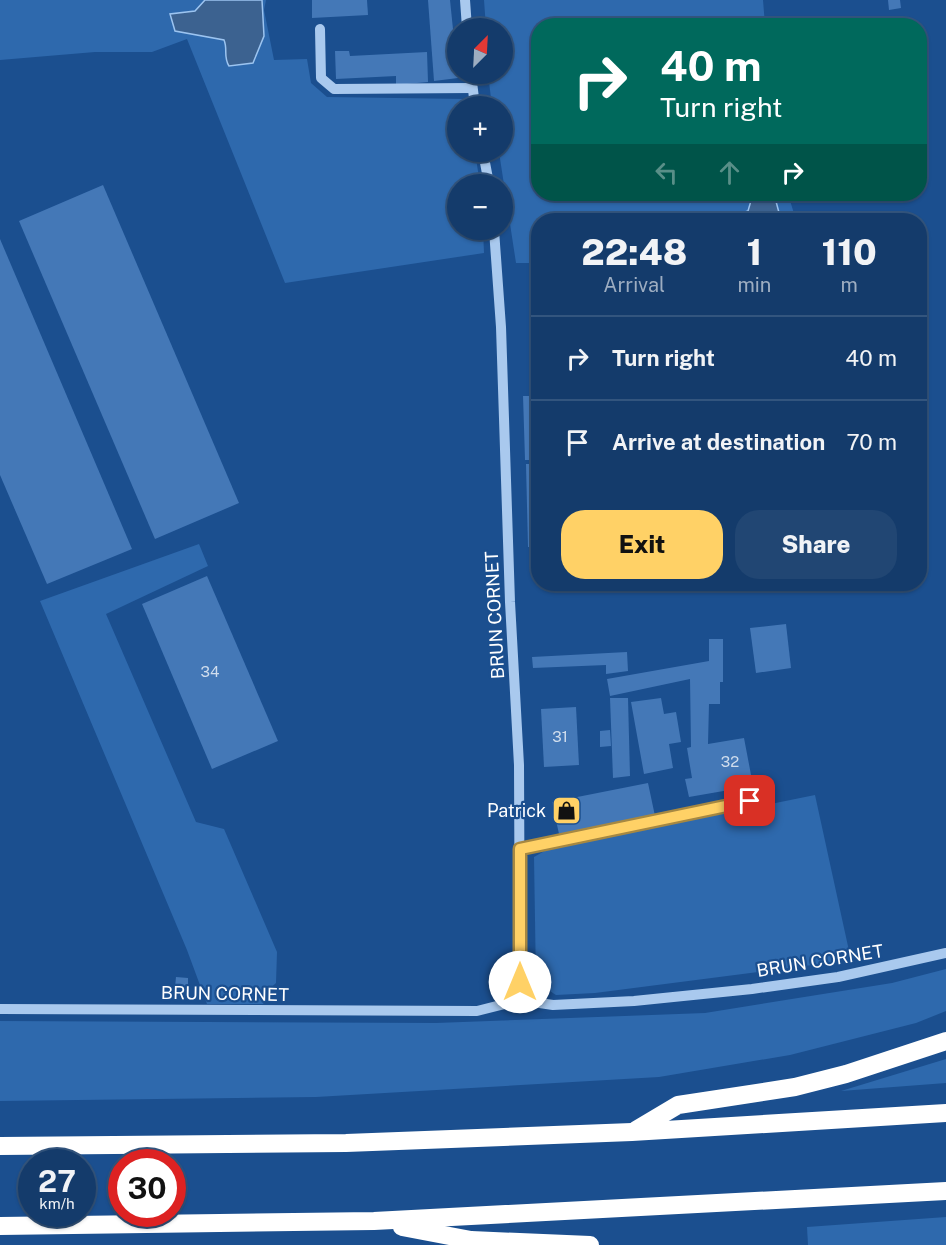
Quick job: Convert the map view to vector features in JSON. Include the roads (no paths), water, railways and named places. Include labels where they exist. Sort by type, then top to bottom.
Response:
[{"type":"highway","points":[[632,1132],[678,1105],[795,1087],[846,1074],[946,1041]]},
{"type":"highway","points":[[0,1146],[346,1143],[632,1132],[946,1113]]},
{"type":"highway","points":[[0,1226],[374,1221],[946,1191]]},
{"type":"highway","points":[[374,1221],[471,1240],[590,1245]]},
{"type":"street","points":[[465,0],[466,18]]},
{"type":"street","points":[[320,28],[321,78],[334,89],[472,88]]},
{"type":"street","points":[[472,84],[473,96]]},
{"type":"street","name":"BRUN CORNET","points":[[495,240],[501,327],[510,602],[519,765],[520,1000]]},
{"type":"street","points":[[520,849],[750,801]]},
{"type":"street","name":"BRUN CORNET","points":[[0,1009],[477,1011],[520,1000],[565,1005],[634,1001],[740,990],[838,977],[946,953]]},
{"type":"place","name":"Patrick","points":[[567,811]]}]
